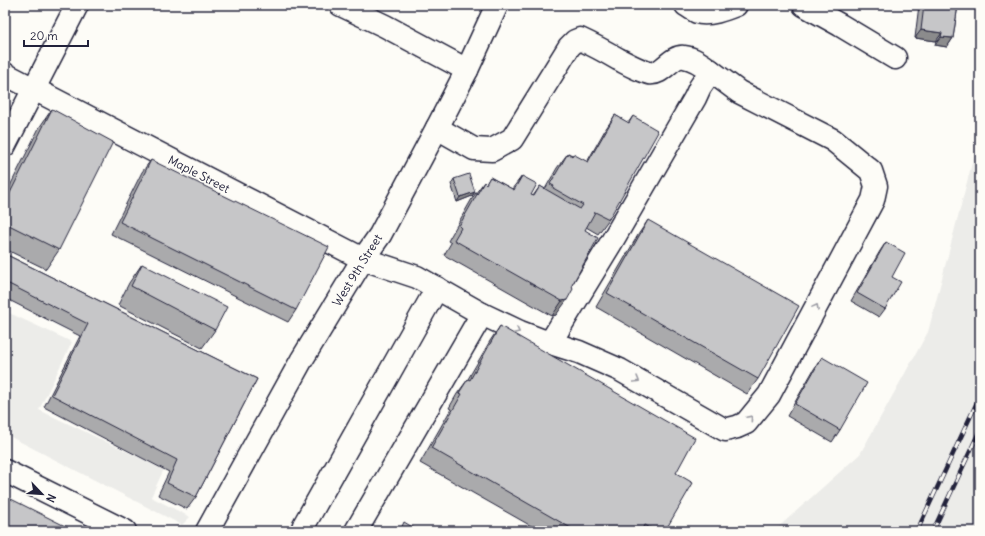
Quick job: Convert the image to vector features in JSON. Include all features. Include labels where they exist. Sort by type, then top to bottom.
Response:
[{"type":"street","points":[[5,145],[77,5]]},
{"type":"street","points":[[341,5],[385,26],[467,70]]},
{"type":"street","name":"West 9th Street","points":[[207,531],[301,361],[380,235],[467,70],[497,5]]},
{"type":"street","points":[[686,5],[698,12],[705,13],[726,9],[736,5]]},
{"type":"street","points":[[804,5],[895,58]]},
{"type":"street","name":"Maple Street","points":[[5,74],[364,259],[417,277],[482,314],[520,332],[579,352],[620,370],[725,430],[737,428],[746,423],[769,395],[873,200],[876,186],[872,172],[833,140],[739,92],[711,70],[690,58],[682,56],[672,60],[658,71],[651,74],[638,69],[580,39],[575,41],[569,47],[512,139],[492,150],[474,149],[437,128]]},
{"type":"street","points":[[550,343],[612,243],[711,70]]},
{"type":"street","points":[[302,531],[437,288]]},
{"type":"street","points":[[356,531],[482,314]]},
{"type":"street","points":[[5,471],[125,531]]},
{"type":"shaded area","points":[[980,132],[980,531],[774,531],[860,454],[928,332]]},
{"type":"shaded area","points":[[5,311],[72,342],[39,410],[164,469],[151,497],[190,517],[182,525],[5,434]]},
{"type":"building","points":[[924,5],[958,5],[953,38],[941,37],[942,33],[921,30]]},
{"type":"building","points":[[52,109],[113,142],[59,250],[5,223],[5,203]]},
{"type":"building","points":[[615,115],[629,123],[633,116],[658,132],[609,219],[595,212],[585,230],[598,238],[572,285],[573,289],[567,300],[562,301],[454,240],[461,228],[459,226],[484,182],[486,184],[490,177],[514,190],[522,176],[537,184],[531,195],[534,196],[540,186],[580,209],[583,205],[553,188],[554,186],[550,184],[568,153],[588,162]]},
{"type":"building","points":[[151,160],[329,247],[296,310],[120,222]]},
{"type":"building","points":[[469,174],[475,192],[460,197],[454,179]]},
{"type":"building","points":[[648,220],[799,306],[758,379],[607,293]]},
{"type":"building","points":[[886,242],[905,253],[892,277],[901,282],[885,309],[857,293]]},
{"type":"building","points":[[5,254],[257,379],[196,497],[167,483],[177,460],[52,395],[88,324],[5,282]]},
{"type":"building","points":[[142,264],[227,307],[215,330],[131,286]]},
{"type":"building","points":[[500,326],[695,438],[676,473],[693,483],[665,531],[656,531],[645,525],[642,531],[576,531],[431,448],[462,394],[459,393],[468,379],[470,380]]},
{"type":"building","points":[[822,357],[867,383],[840,430],[795,404]]},
{"type":"building","points":[[5,496],[75,531],[5,531]]},
{"type":"building","points":[[404,522],[419,531],[400,531]]},
{"type":"railway","points":[[917,531],[980,396]]},
{"type":"railway","points":[[933,531],[980,430]]}]
